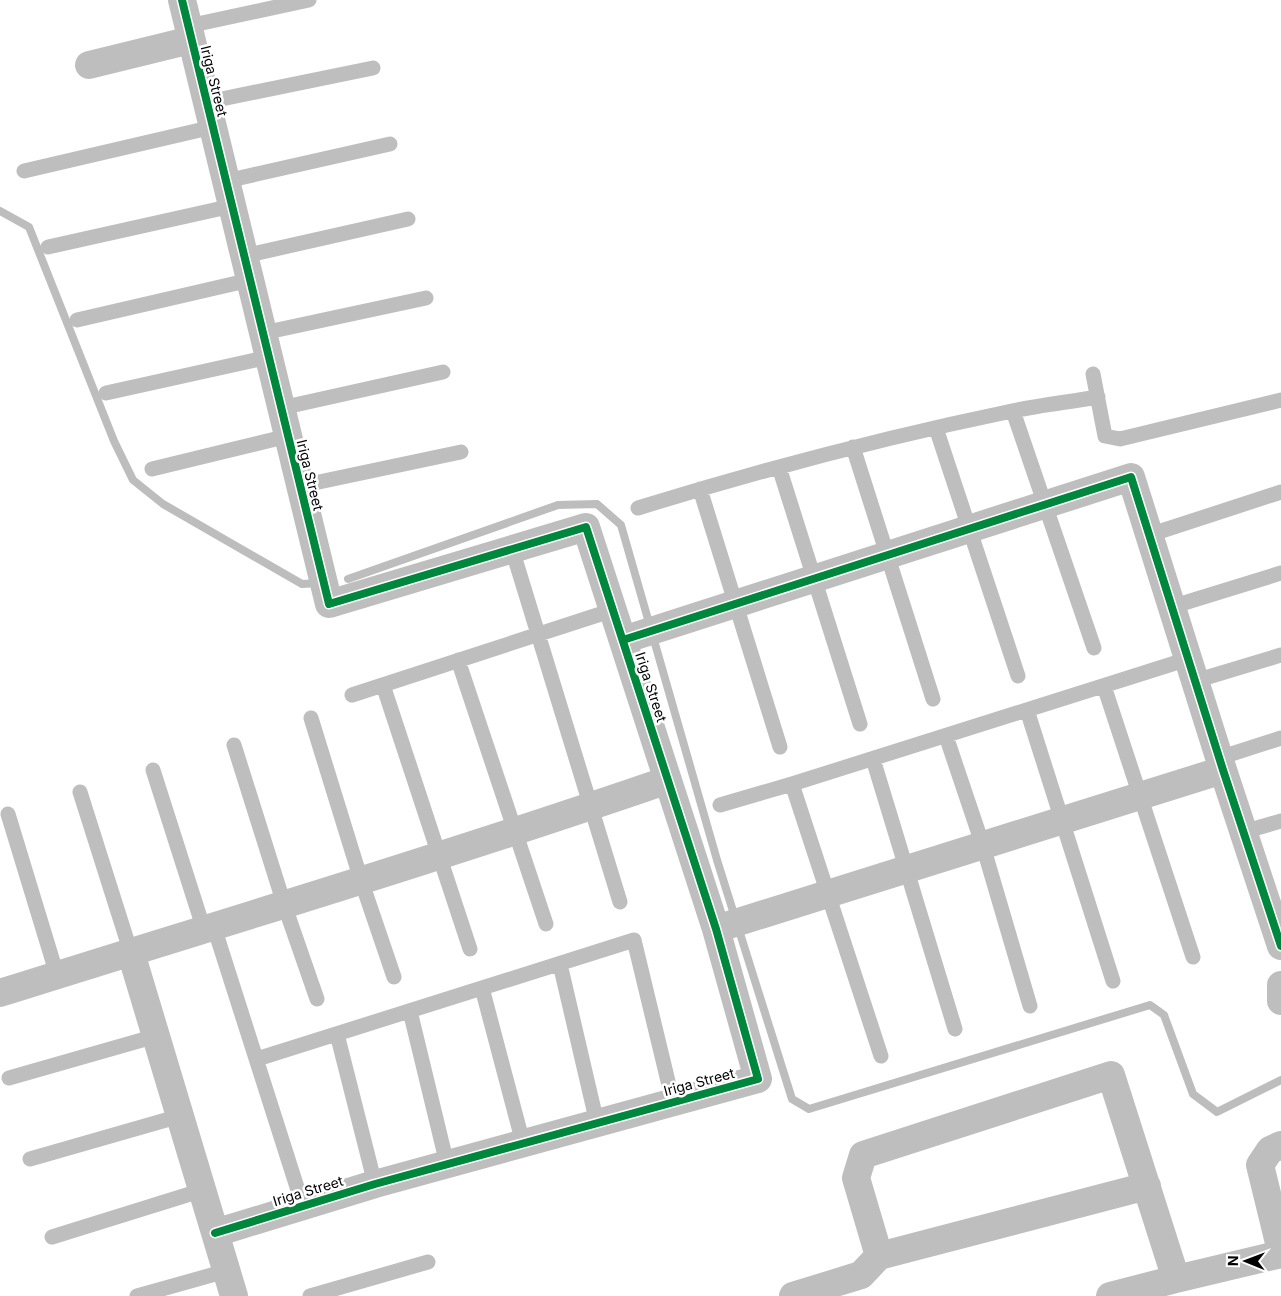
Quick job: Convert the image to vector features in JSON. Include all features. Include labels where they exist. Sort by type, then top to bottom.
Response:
[{"type":"street","name":"Iriga Street","points":[[182,0],[329,604],[586,527],[716,929],[758,1079],[375,1184],[215,1233]]},
{"type":"street","points":[[90,66],[190,33]]},
{"type":"street","points":[[623,640],[1131,477],[1243,832],[1275,906],[1281,946]]},
{"type":"street","points":[[716,929],[1140,796],[1221,764]]},
{"type":"street","points":[[0,993],[361,880],[668,780]]},
{"type":"street","points":[[131,953],[230,1283]]},
{"type":"street","points":[[1281,985],[1281,1001]]},
{"type":"street","points":[[879,1256],[856,1178],[863,1156],[1111,1075],[1176,1279]]},
{"type":"street","points":[[1110,1296],[1281,1252],[1260,1165],[1270,1150],[1281,1145]]},
{"type":"street","points":[[793,1296],[861,1275],[879,1256],[1147,1186]]},
{"type":"lane","points":[[190,33],[309,0]]},
{"type":"lane","points":[[24,171],[373,68]]},
{"type":"lane","points":[[48,247],[390,144]]},
{"type":"lane","points":[[77,320],[408,219]]},
{"type":"lane","points":[[106,393],[426,298]]},
{"type":"lane","points":[[281,408],[443,372]]},
{"type":"lane","points":[[1093,374],[1105,436],[1120,439],[1281,400]]},
{"type":"lane","points":[[638,508],[853,447],[1013,411],[1098,397]]},
{"type":"lane","points":[[1013,411],[1094,648]]},
{"type":"lane","points":[[936,428],[1018,676]]},
{"type":"lane","points":[[152,469],[288,436]]},
{"type":"lane","points":[[853,447],[933,698]]},
{"type":"lane","points":[[300,486],[462,452]]},
{"type":"lane","points":[[780,467],[860,724]]},
{"type":"lane","points":[[700,489],[780,747]]},
{"type":"lane","points":[[1149,534],[1281,492]]},
{"type":"lane","points":[[512,549],[620,902]]},
{"type":"lane","points":[[1172,607],[1281,573]]},
{"type":"lane","points":[[352,695],[613,610]]},
{"type":"lane","points":[[720,805],[1104,686],[1281,655]]},
{"type":"lane","points":[[458,660],[546,924]]},
{"type":"lane","points":[[383,685],[470,949]]},
{"type":"lane","points":[[1104,686],[1193,957]]},
{"type":"lane","points":[[1027,710],[1113,981]]},
{"type":"lane","points":[[311,718],[361,880],[394,978]]},
{"type":"lane","points":[[946,736],[983,846],[1030,1006]]},
{"type":"lane","points":[[1221,764],[1281,738]]},
{"type":"lane","points":[[234,745],[316,999]]},
{"type":"lane","points":[[873,759],[955,1029]]},
{"type":"lane","points":[[153,770],[257,1059],[303,1206]]},
{"type":"lane","points":[[792,784],[881,1056]]},
{"type":"lane","points":[[80,792],[131,953]]},
{"type":"lane","points":[[8,814],[58,975]]},
{"type":"lane","points":[[1243,832],[1281,821]]},
{"type":"lane","points":[[257,1059],[634,940],[673,1102]]},
{"type":"lane","points":[[560,964],[597,1123]]},
{"type":"lane","points":[[482,988],[523,1143]]},
{"type":"lane","points":[[410,1011],[447,1164]]},
{"type":"lane","points":[[337,1034],[375,1184]]},
{"type":"lane","points":[[9,1078],[156,1036]]},
{"type":"lane","points":[[30,1159],[180,1116]]},
{"type":"lane","points":[[52,1237],[203,1190]]},
{"type":"lane","points":[[310,1296],[428,1262]]},
{"type":"lane","points":[[137,1296],[230,1283]]},
{"type":"waterway","points":[[0,211],[29,227],[114,441],[133,480],[163,504],[302,584],[319,583]]},
{"type":"waterway","points":[[348,579],[558,505],[597,504],[621,525],[717,860],[792,1099],[809,1109],[1150,1005],[1164,1015],[1193,1094],[1217,1112],[1281,1080]]},
{"type":"cycle path","points":[[182,0],[329,604],[586,527],[716,929],[758,1079],[375,1184],[215,1233]]},
{"type":"cycle path","points":[[623,640],[1131,477],[1223,770],[1281,946]]}]
